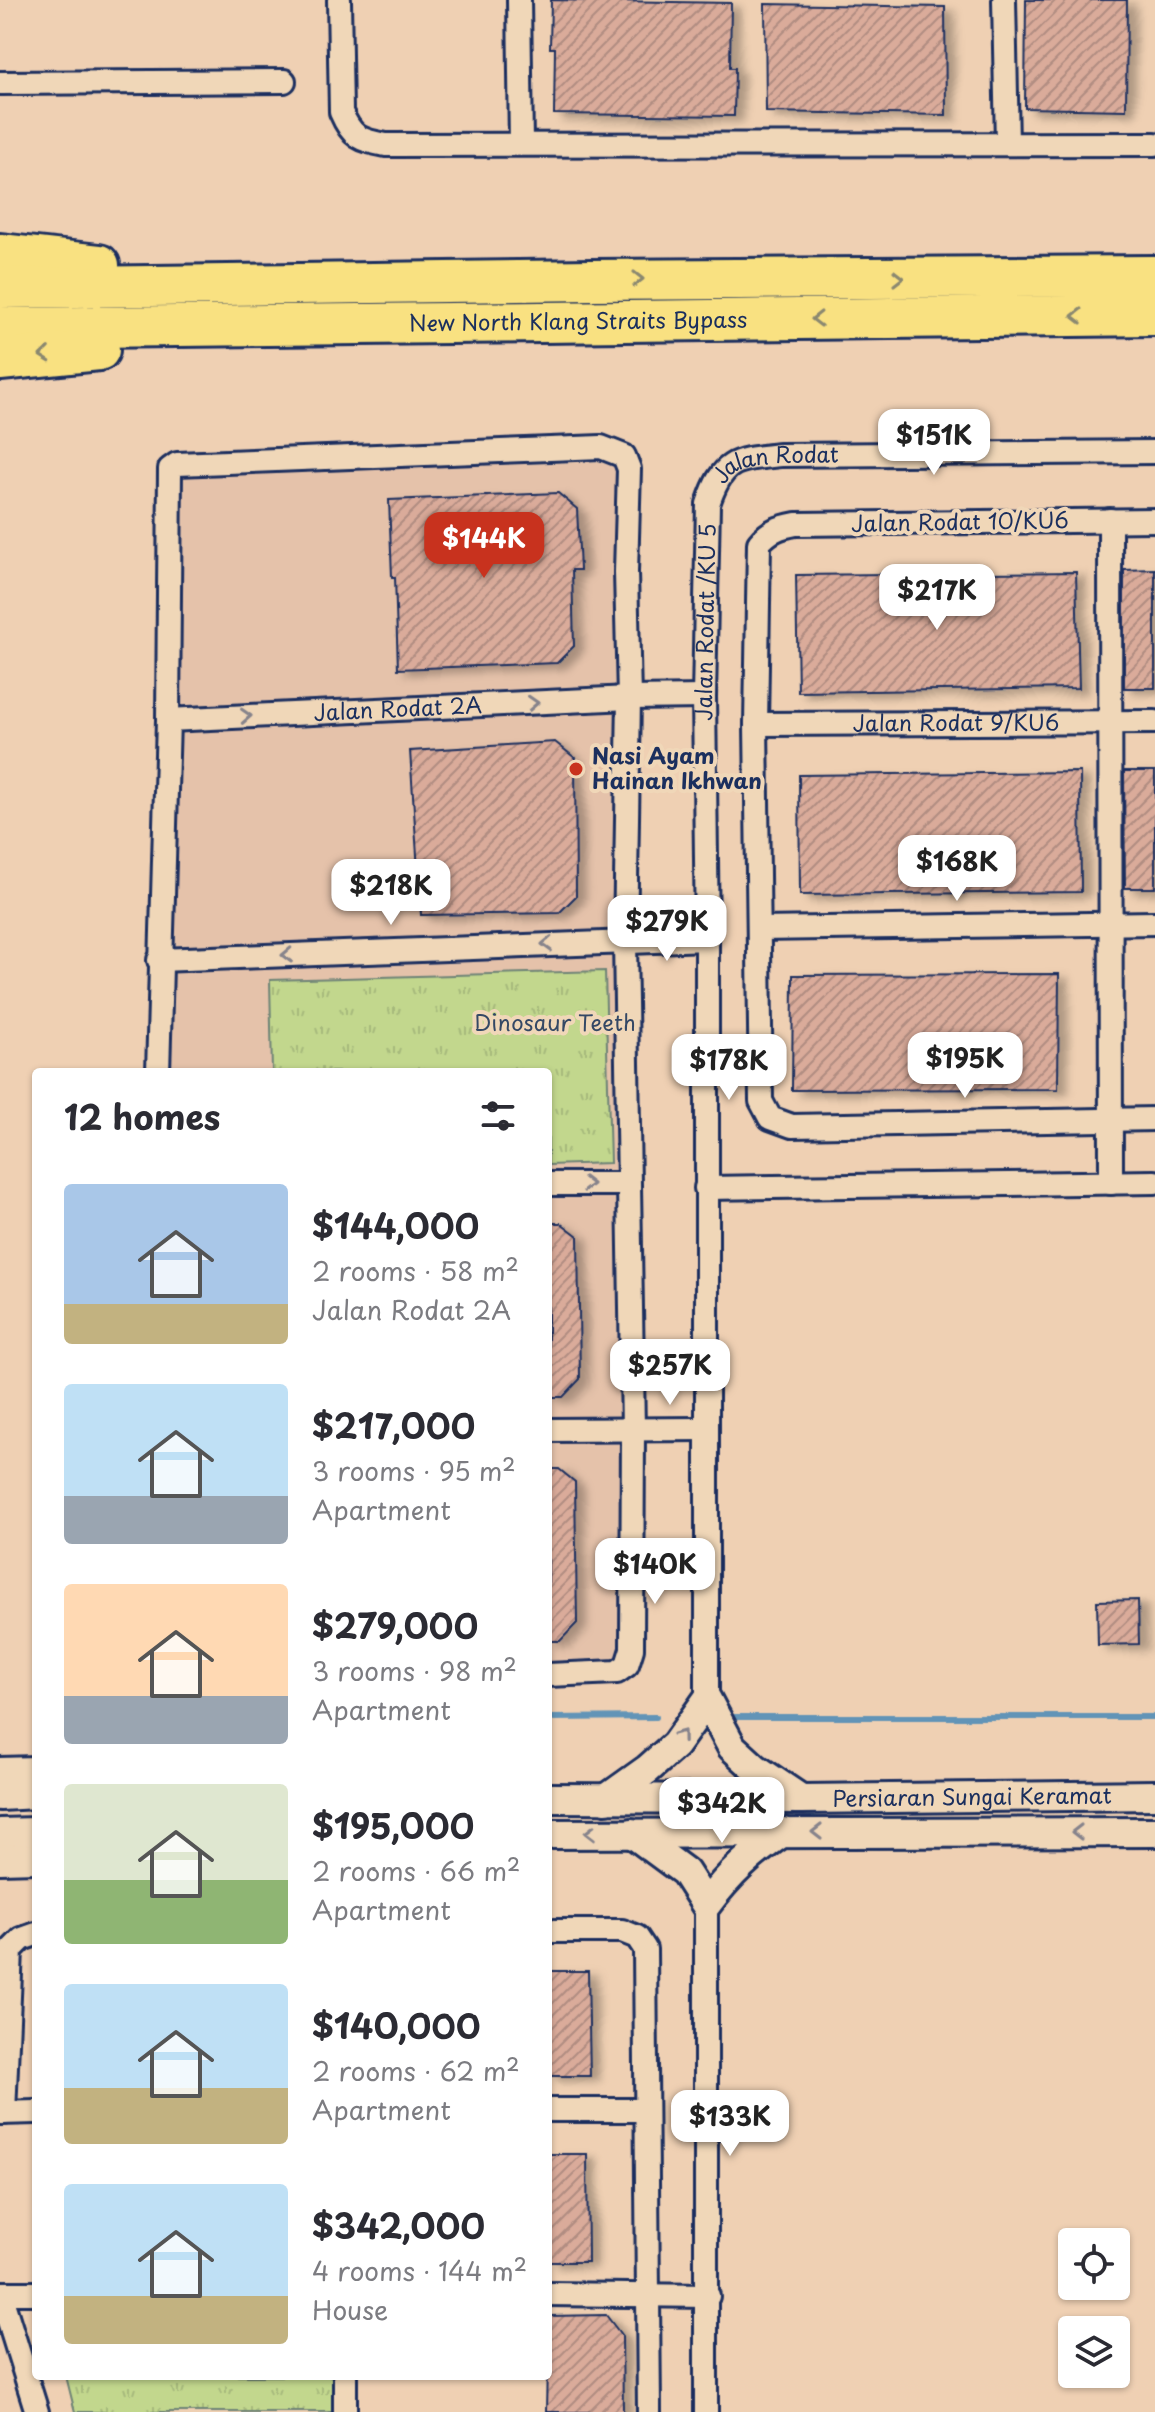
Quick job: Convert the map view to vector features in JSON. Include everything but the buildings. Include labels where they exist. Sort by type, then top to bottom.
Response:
[{"type":"highway","points":[[0,254],[111,266],[592,280]]},
{"type":"highway","name":"New North Klang Straits Bypass","points":[[0,288],[1155,276]]},
{"type":"highway","name":"New North Klang Straits Bypass","points":[[0,328],[1155,315]]},
{"type":"highway","points":[[0,360],[183,344],[346,324]]},
{"type":"street","points":[[339,0],[341,112],[348,128],[361,140],[386,145],[1155,144]]},
{"type":"street","points":[[519,0],[521,144]]},
{"type":"street","points":[[1004,0],[1007,144]]},
{"type":"street","points":[[0,83],[284,81]]},
{"type":"street","points":[[158,1068],[168,720],[170,469],[177,464],[601,447],[618,453],[629,462],[625,941],[633,1430],[632,1649],[627,1665],[617,1672],[552,1675]]},
{"type":"street","name":"Jalan Rodat","points":[[708,504],[717,477],[742,459],[780,455],[1155,452]]},
{"type":"street","name":"Jalan Rodat /KU 5","points":[[707,1700],[704,697],[708,504]]},
{"type":"street","points":[[1110,520],[1111,1183]]},
{"type":"street","name":"Jalan Rodat 10/KU6","points":[[756,724],[759,543],[767,533],[796,524],[1155,520]]},
{"type":"street","name":"Jalan Rodat 2A","points":[[168,720],[704,697]]},
{"type":"street","name":"Jalan Rodat 9/KU6","points":[[756,724],[1155,722]]},
{"type":"street","points":[[756,724],[761,1101],[770,1118],[792,1126],[1155,1119]]},
{"type":"street","points":[[759,929],[1155,923]]},
{"type":"street","points":[[159,960],[707,939]]},
{"type":"street","points":[[706,1188],[1155,1182]]},
{"type":"street","points":[[552,1184],[628,1184]]},
{"type":"street","points":[[552,1430],[706,1429]]},
{"type":"street","points":[[606,1799],[675,1745],[707,1700],[732,1747],[755,1768],[801,1799]]},
{"type":"street","points":[[0,1772],[32,1771]]},
{"type":"street","points":[[0,1796],[32,1794]]},
{"type":"street","name":"Persiaran Sungai Keramat","points":[[552,1798],[1155,1795]]},
{"type":"street","points":[[0,1833],[32,1832]]},
{"type":"street","points":[[706,1905],[729,1875],[751,1854],[783,1832]]},
{"type":"street","name":"Persiaran Sungai Keramat","points":[[552,1834],[1155,1832]]},
{"type":"street","points":[[631,1833],[662,1852],[685,1872],[706,1905],[706,2412]]},
{"type":"street","points":[[0,1859],[32,1858]]},
{"type":"street","points":[[552,1931],[622,1931],[637,1937],[645,1949],[649,2412]]},
{"type":"street","points":[[32,1935],[22,1939],[11,1950],[2,2113],[32,2112]]},
{"type":"street","points":[[552,2110],[646,2110]]},
{"type":"street","points":[[32,2293],[0,2293],[37,2412]]},
{"type":"street","points":[[552,2294],[708,2296]]},
{"type":"street","points":[[345,2380],[345,2412]]},
{"type":"shaded area","points":[[617,461],[622,468],[619,1660],[611,1665],[552,1666],[552,1068],[168,1068],[175,476]]},
{"type":"green space","name":"Dinosaur Teeth","points":[[605,971],[610,1163],[552,1165],[552,1068],[272,1068],[270,980]]},
{"type":"green space","points":[[67,2380],[348,2380],[348,2412],[75,2412]]},
{"type":"waterway","points":[[552,1718],[656,1717]]},
{"type":"waterway","points":[[732,1717],[1155,1717]]},
{"type":"place","name":"Nasi Ayam Hainan Ikhwan","points":[[576,769]]}]
